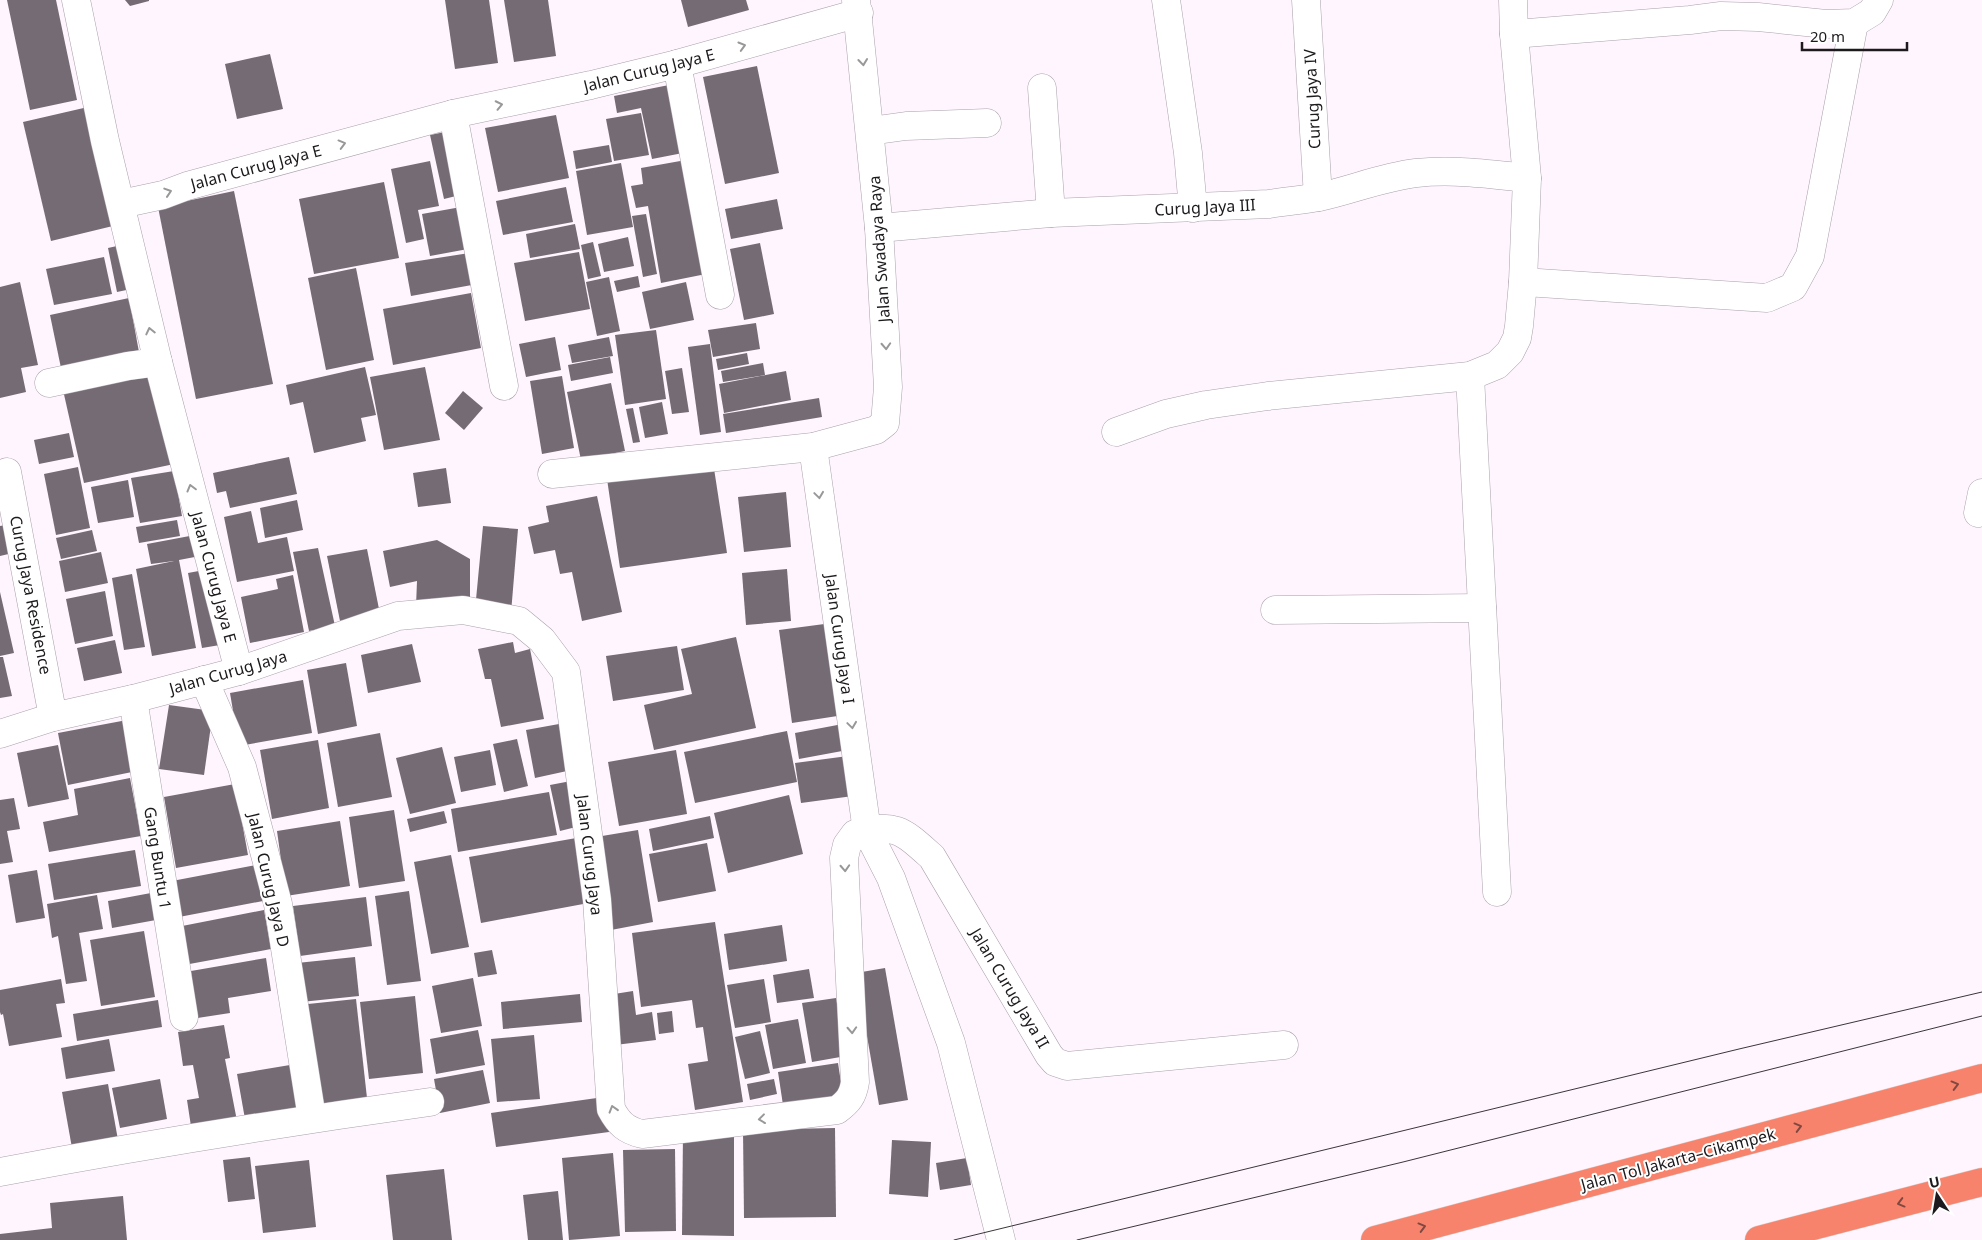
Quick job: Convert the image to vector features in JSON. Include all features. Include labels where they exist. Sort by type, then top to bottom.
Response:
[{"type":"highway","name":"Jalan Tol Jakarta–Cikampek","points":[[1374,1240],[1982,1078]]},
{"type":"highway","points":[[1759,1240],[1982,1182]]},
{"type":"street","points":[[76,0],[105,141],[121,204]]},
{"type":"street","points":[[1166,0],[1188,153],[1193,208]]},
{"type":"street","name":"Curug Jaya IV","points":[[1306,0],[1318,197]]},
{"type":"street","points":[[1116,432],[1166,414],[1206,405],[1268,396],[1470,376],[1498,365],[1510,352],[1517,338],[1519,326],[1523,282],[1527,178],[1514,34],[1513,0]]},
{"type":"street","points":[[1514,34],[1690,10],[1721,16],[1758,17],[1826,24],[1854,23],[1872,12],[1879,0]]},
{"type":"street","name":"Jalan Curug Jaya E","points":[[239,671],[158,362],[121,204],[453,114],[591,85],[677,64],[857,7]]},
{"type":"street","name":"Jalan Swadaya Raya","points":[[552,474],[813,447],[876,430],[884,422],[887,410],[888,387],[879,228],[857,7]]},
{"type":"street","points":[[1523,282],[1767,298],[1793,287],[1810,256],[1854,23]]},
{"type":"street","points":[[677,64],[720,295]]},
{"type":"street","points":[[1042,88],[1051,213]]},
{"type":"street","points":[[453,114],[504,386]]},
{"type":"street","points":[[870,131],[906,126],[987,123]]},
{"type":"street","name":"Curug Jaya III","points":[[879,228],[1051,213],[1270,204],[1318,197],[1388,178],[1415,173],[1469,172],[1527,178]]},
{"type":"street","points":[[49,383],[128,366],[158,362]]},
{"type":"street","points":[[1470,376],[1497,892]]},
{"type":"street","name":"Jalan Curug Jaya I","points":[[813,447],[867,831],[891,878],[951,1043],[1001,1240]]},
{"type":"street","name":"Curug Jaya Residence","points":[[7,472],[54,717]]},
{"type":"street","points":[[1275,610],[1482,608]]},
{"type":"street","name":"Jalan Curug Jaya","points":[[0,734],[54,717],[133,699],[239,671],[398,616],[463,610],[519,621],[542,640],[566,672],[597,900],[611,1109],[618,1121],[628,1130],[642,1134],[837,1110],[848,1102],[853,1093],[855,1082],[844,858],[848,845],[855,834],[867,831]]},
{"type":"street","name":"Jalan Curug Jaya D","points":[[204,680],[242,767],[278,904],[312,1118]]},
{"type":"street","name":"Gang Buntu 1","points":[[133,699],[184,1017]]},
{"type":"street","name":"Jalan Curug Jaya II","points":[[867,831],[888,827],[910,837],[932,857],[1049,1055],[1056,1062],[1067,1066],[1284,1045]]},
{"type":"street","points":[[0,1172],[312,1118],[430,1102]]},
{"type":"building","points":[[7,0],[56,0],[77,100],[30,110]]},
{"type":"building","points":[[125,0],[149,0],[149,1],[130,6]]},
{"type":"building","points":[[445,0],[489,0],[498,63],[455,69]]},
{"type":"building","points":[[504,0],[548,0],[556,56],[514,62]]},
{"type":"building","points":[[681,0],[746,0],[749,10],[688,27]]},
{"type":"building","points":[[270,54],[283,109],[237,119],[225,64]]},
{"type":"building","points":[[757,66],[779,173],[725,184],[703,77]]},
{"type":"building","points":[[674,84],[688,152],[652,159],[641,108],[617,113],[614,96]]},
{"type":"building","points":[[88,107],[117,225],[51,241],[23,122]]},
{"type":"building","points":[[641,113],[649,155],[614,161],[606,119]]},
{"type":"building","points":[[556,115],[569,178],[498,192],[485,128]]},
{"type":"building","points":[[450,131],[464,194],[444,199],[430,135]]},
{"type":"building","points":[[609,145],[612,162],[576,169],[573,151]]},
{"type":"building","points":[[686,160],[706,274],[661,283],[648,206],[636,208],[631,186],[643,184],[641,168]]},
{"type":"building","points":[[430,161],[439,206],[418,210],[424,239],[406,243],[391,169]]},
{"type":"building","points":[[621,163],[633,227],[587,235],[576,171]]},
{"type":"building","points":[[384,182],[399,258],[314,274],[299,199]]},
{"type":"building","points":[[566,187],[573,222],[503,235],[496,201]]},
{"type":"building","points":[[234,191],[273,384],[196,399],[158,207]]},
{"type":"building","points":[[777,199],[783,229],[731,239],[725,209]]},
{"type":"building","points":[[461,207],[468,249],[430,256],[422,214]]},
{"type":"building","points":[[646,214],[657,274],[643,277],[632,216]]},
{"type":"building","points":[[575,224],[580,249],[530,258],[526,234]]},
{"type":"building","points":[[628,237],[634,266],[604,272],[598,244]]},
{"type":"building","points":[[593,242],[601,276],[588,279],[581,245]]},
{"type":"building","points":[[760,243],[774,314],[744,320],[730,249]]},
{"type":"building","points":[[126,244],[136,288],[117,292],[108,248]]},
{"type":"building","points":[[476,252],[483,283],[411,296],[405,263]]},
{"type":"building","points":[[579,252],[590,309],[525,321],[514,263]]},
{"type":"building","points":[[104,257],[112,294],[54,305],[46,269]]},
{"type":"building","points":[[356,268],[374,360],[326,370],[308,278]]},
{"type":"building","points":[[638,276],[640,287],[617,292],[614,281]]},
{"type":"building","points":[[609,277],[620,331],[597,336],[586,282]]},
{"type":"building","points":[[20,282],[38,365],[21,368],[26,392],[0,398],[0,287]]},
{"type":"building","points":[[686,282],[694,320],[650,329],[642,292]]},
{"type":"building","points":[[471,293],[481,348],[393,365],[383,309]]},
{"type":"building","points":[[129,298],[139,352],[61,368],[50,315]]},
{"type":"building","points":[[756,323],[760,349],[713,357],[708,330]]},
{"type":"building","points":[[656,330],[666,399],[625,405],[615,335]]},
{"type":"building","points":[[555,337],[561,370],[526,377],[519,344]]},
{"type":"building","points":[[609,337],[613,356],[572,363],[568,345]]},
{"type":"building","points":[[710,344],[721,432],[700,435],[688,347]]},
{"type":"building","points":[[747,353],[749,364],[718,370],[716,359]]},
{"type":"building","points":[[610,357],[613,373],[571,381],[568,365]]},
{"type":"building","points":[[763,363],[765,375],[723,382],[721,371]]},
{"type":"building","points":[[365,367],[376,415],[361,418],[366,441],[314,453],[303,402],[290,405],[286,385]]},
{"type":"building","points":[[425,367],[440,440],[384,450],[370,377]]},
{"type":"building","points":[[682,368],[689,412],[672,414],[665,371]]},
{"type":"building","points":[[786,371],[791,400],[724,413],[719,384]]},
{"type":"building","points":[[155,374],[179,463],[84,483],[63,390]]},
{"type":"building","points":[[562,376],[574,448],[542,454],[530,381]]},
{"type":"building","points":[[611,383],[625,451],[581,460],[567,392]]},
{"type":"building","points":[[463,391],[483,408],[464,430],[445,413]]},
{"type":"building","points":[[819,398],[822,417],[726,433],[723,414]]},
{"type":"building","points":[[662,402],[668,434],[645,438],[639,407]]},
{"type":"building","points":[[633,408],[640,442],[633,443],[626,409]]},
{"type":"building","points":[[69,433],[74,457],[39,464],[34,440]]},
{"type":"building","points":[[289,457],[297,494],[230,508],[226,491],[217,493],[213,473]]},
{"type":"building","points":[[713,462],[727,553],[620,568],[606,472]]},
{"type":"building","points":[[78,467],[90,528],[56,535],[44,474]]},
{"type":"building","points":[[446,468],[451,503],[418,507],[413,473]]},
{"type":"building","points":[[174,471],[182,516],[140,523],[131,478]]},
{"type":"building","points":[[128,480],[134,517],[98,523],[91,487]]},
{"type":"building","points":[[786,492],[791,547],[744,552],[738,497]]},
{"type":"building","points":[[597,496],[622,612],[582,621],[572,572],[560,574],[555,550],[534,554],[528,527],[549,522],[546,506]]},
{"type":"building","points":[[297,500],[303,530],[265,538],[260,508]]},
{"type":"building","points":[[251,511],[258,543],[287,537],[294,571],[237,582],[224,517]]},
{"type":"building","points":[[177,520],[180,536],[139,543],[136,527]]},
{"type":"building","points":[[12,524],[17,552],[0,556],[0,526]]},
{"type":"building","points":[[483,526],[518,529],[511,613],[475,610]]},
{"type":"building","points":[[92,530],[97,551],[61,559],[56,538]]},
{"type":"building","points":[[195,535],[200,556],[179,560],[196,648],[152,656],[136,569],[174,561],[151,564],[147,544]]},
{"type":"building","points":[[437,540],[470,559],[470,607],[416,606],[417,581],[390,587],[383,551]]},
{"type":"building","points":[[318,548],[335,626],[309,631],[293,552]]},
{"type":"building","points":[[367,549],[380,614],[340,621],[327,556]]},
{"type":"building","points":[[101,552],[108,583],[65,592],[59,561]]},
{"type":"building","points":[[787,569],[791,621],[746,625],[742,573]]},
{"type":"building","points":[[204,570],[220,645],[202,648],[188,573]]},
{"type":"building","points":[[132,574],[145,647],[124,650],[112,578]]},
{"type":"building","points":[[293,575],[304,632],[250,643],[241,597],[278,589],[276,579]]},
{"type":"building","points":[[105,591],[113,636],[75,644],[66,599]]},
{"type":"building","points":[[0,592],[14,653],[0,656]]},
{"type":"building","points":[[832,623],[844,715],[792,723],[779,630]]},
{"type":"building","points":[[736,637],[756,728],[654,750],[644,705],[692,694],[681,649]]},
{"type":"building","points":[[115,640],[122,673],[84,681],[77,648]]},
{"type":"building","points":[[513,642],[515,653],[530,649],[544,719],[501,727],[491,679],[485,679],[478,649]]},
{"type":"building","points":[[412,644],[421,682],[368,693],[361,655]]},
{"type":"building","points":[[677,646],[684,690],[613,701],[606,656]]},
{"type":"building","points":[[0,657],[3,657],[12,696],[0,698]]},
{"type":"building","points":[[346,663],[357,726],[318,734],[307,670]]},
{"type":"building","points":[[303,680],[312,733],[239,746],[230,693]]},
{"type":"building","points":[[169,705],[213,711],[204,775],[159,769]]},
{"type":"building","points":[[127,720],[137,771],[68,785],[58,733]]},
{"type":"building","points":[[848,723],[853,749],[799,759],[795,733]]},
{"type":"building","points":[[559,724],[567,771],[535,778],[526,730]]},
{"type":"building","points":[[787,731],[797,782],[695,803],[684,752]]},
{"type":"building","points":[[380,733],[392,797],[338,807],[327,743]]},
{"type":"building","points":[[517,739],[528,786],[504,792],[493,744]]},
{"type":"building","points":[[318,740],[329,808],[272,819],[260,750]]},
{"type":"building","points":[[58,745],[69,799],[28,807],[17,753]]},
{"type":"building","points":[[442,747],[456,803],[410,814],[396,758]]},
{"type":"building","points":[[490,750],[496,785],[461,792],[454,757]]},
{"type":"building","points":[[676,750],[687,814],[619,826],[608,762]]},
{"type":"building","points":[[848,756],[853,796],[801,803],[795,763]]},
{"type":"building","points":[[130,778],[141,836],[49,852],[43,822],[78,815],[74,789]]},
{"type":"building","points":[[571,781],[580,826],[560,831],[550,785]]},
{"type":"building","points":[[235,784],[248,855],[176,868],[164,797]]},
{"type":"building","points":[[549,792],[557,835],[458,852],[451,809]]},
{"type":"building","points":[[789,795],[803,854],[728,873],[714,813]]},
{"type":"building","points":[[14,798],[20,829],[7,831],[13,862],[0,864],[0,800]]},
{"type":"building","points":[[394,810],[405,881],[359,888],[349,817]]},
{"type":"building","points":[[444,811],[447,823],[410,832],[407,819]]},
{"type":"building","points":[[710,816],[714,838],[653,851],[649,829]]},
{"type":"building","points":[[340,821],[350,886],[286,896],[277,831]]},
{"type":"building","points":[[638,830],[653,922],[611,930],[596,837]]},
{"type":"building","points":[[582,837],[594,902],[481,923],[469,857]]},
{"type":"building","points":[[707,843],[716,891],[658,902],[649,854]]},
{"type":"building","points":[[135,850],[141,886],[54,900],[48,864]]},
{"type":"building","points":[[451,855],[469,947],[431,954],[414,862]]},
{"type":"building","points":[[256,865],[263,901],[179,917],[172,881]]},
{"type":"building","points":[[37,870],[45,918],[16,923],[8,875]]},
{"type":"building","points":[[409,891],[421,981],[387,985],[375,896]]},
{"type":"building","points":[[151,893],[156,920],[112,928],[108,901]]},
{"type":"building","points":[[97,895],[103,929],[79,933],[87,981],[66,984],[58,936],[52,938],[47,904]]},
{"type":"building","points":[[366,897],[372,946],[300,956],[293,906]]},
{"type":"building","points":[[264,910],[271,949],[184,965],[177,927]]},
{"type":"building","points":[[715,922],[743,1102],[695,1110],[688,1064],[708,1061],[703,1027],[696,1028],[692,1000],[641,1007],[632,933]]},
{"type":"building","points":[[782,925],[787,961],[729,970],[724,934]]},
{"type":"building","points":[[144,931],[155,997],[101,1006],[90,940]]},
{"type":"building","points":[[492,950],[497,974],[478,977],[474,953]]},
{"type":"building","points":[[355,957],[359,996],[301,1002],[297,963]]},
{"type":"building","points":[[266,958],[271,991],[228,998],[230,1013],[191,1019],[185,980],[192,979],[191,971]]},
{"type":"building","points":[[885,968],[908,1100],[879,1105],[856,973]]},
{"type":"building","points":[[809,969],[814,998],[777,1003],[773,975]]},
{"type":"building","points":[[473,978],[482,1026],[441,1033],[432,986]]},
{"type":"building","points":[[61,979],[65,1003],[56,1004],[62,1037],[9,1046],[3,1014],[1,1015],[0,1012],[0,990]]},
{"type":"building","points":[[764,979],[771,1022],[735,1028],[727,985]]},
{"type":"building","points":[[633,991],[636,1015],[652,1012],[656,1040],[615,1045],[608,995]]},
{"type":"building","points":[[580,994],[582,1022],[503,1029],[501,1002]]},
{"type":"building","points":[[415,996],[423,1073],[369,1079],[360,1002]]},
{"type":"building","points":[[836,998],[846,1056],[812,1062],[802,1003]]},
{"type":"building","points":[[356,999],[368,1107],[319,1112],[308,1004]]},
{"type":"building","points":[[158,1000],[162,1027],[77,1041],[73,1014]]},
{"type":"building","points":[[672,1011],[674,1032],[659,1034],[657,1013]]},
{"type":"building","points":[[798,1019],[806,1063],[773,1069],[765,1025]]},
{"type":"building","points":[[224,1025],[230,1058],[225,1059],[238,1126],[192,1133],[187,1100],[199,1098],[193,1065],[183,1066],[178,1032]]},
{"type":"building","points":[[478,1030],[485,1065],[436,1074],[430,1039]]},
{"type":"building","points":[[760,1031],[770,1073],[745,1079],[735,1037]]},
{"type":"building","points":[[534,1035],[540,1099],[497,1102],[491,1039]]},
{"type":"building","points":[[109,1039],[115,1071],[66,1079],[61,1048]]},
{"type":"building","points":[[838,1063],[843,1096],[783,1105],[778,1072]]},
{"type":"building","points":[[290,1065],[298,1110],[245,1119],[237,1074]]},
{"type":"building","points":[[483,1070],[490,1103],[440,1113],[434,1079]]},
{"type":"building","points":[[160,1079],[167,1119],[120,1128],[112,1088]]},
{"type":"building","points":[[774,1079],[777,1094],[750,1100],[747,1084]]},
{"type":"building","points":[[108,1084],[118,1140],[72,1148],[62,1092]]},
{"type":"building","points":[[604,1097],[609,1132],[496,1147],[491,1113]]},
{"type":"building","points":[[835,1128],[836,1217],[744,1218],[743,1130]]},
{"type":"building","points":[[683,1132],[734,1132],[734,1236],[682,1235]]},
{"type":"building","points":[[892,1140],[931,1142],[928,1197],[889,1194]]},
{"type":"building","points":[[675,1149],[676,1231],[625,1232],[623,1150]]},
{"type":"building","points":[[613,1153],[620,1236],[569,1240],[562,1158]]},
{"type":"building","points":[[250,1157],[255,1199],[228,1202],[223,1160]]},
{"type":"building","points":[[967,1158],[971,1185],[940,1190],[936,1163]]},
{"type":"building","points":[[309,1160],[316,1227],[263,1233],[255,1166]]},
{"type":"building","points":[[444,1169],[452,1240],[393,1240],[386,1175]]},
{"type":"building","points":[[558,1191],[563,1240],[528,1240],[523,1195]]},
{"type":"building","points":[[123,1196],[127,1240],[0,1240],[0,1234],[52,1228],[50,1203]]},
{"type":"tram line","points":[[954,1240],[1739,1049],[1982,992]]},
{"type":"tram line","points":[[1077,1240],[1403,1162],[1982,1016]]}]
